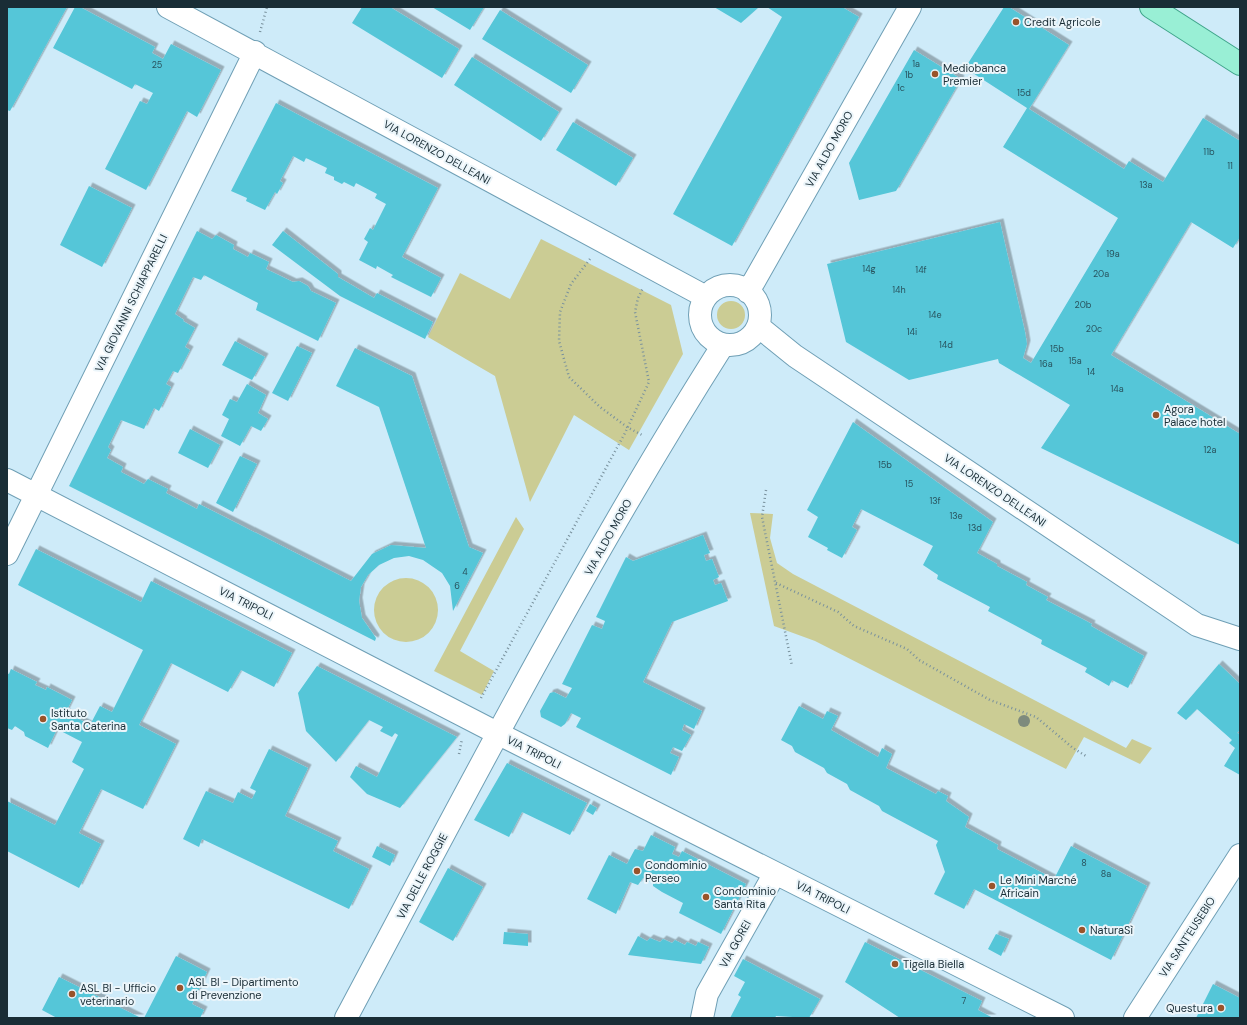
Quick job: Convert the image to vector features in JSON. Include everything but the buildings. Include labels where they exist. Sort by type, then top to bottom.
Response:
[{"type":"main road","points":[[1150,7],[1240,64]]},
{"type":"street","name":"VIA LORENZO DELLEANI","points":[[168,7],[255,52],[602,242],[706,297]]},
{"type":"street","name":"VIA ALDO MORO","points":[[748,292],[910,7]]},
{"type":"street","name":"VIA GIOVANNI SCHIAPPARELLI","points":[[7,554],[255,52]]},
{"type":"street","points":[[731,285],[740,287],[748,292],[755,299],[759,307],[760,317],[758,326],[748,340],[736,345],[723,345],[714,341],[706,334],[700,315],[702,305],[706,297],[718,288],[731,285]]},
{"type":"street","name":"VIA LORENZO DELLEANI","points":[[758,326],[795,356],[1197,625],[1240,638]]},
{"type":"street","name":"VIA ALDO MORO","points":[[497,733],[660,444],[723,345]]},
{"type":"street","name":"VIA TRIPOLI","points":[[7,480],[497,733],[1063,1018]]},
{"type":"street","name":"VIA DELLE ROGGIE","points":[[346,1018],[497,733]]},
{"type":"street","name":"VIA SANT'EUSEBIO","points":[[1135,1018],[1240,856]]},
{"type":"street","name":"VIA GOREI","points":[[702,1018],[707,994],[775,873]]},
{"type":"path","points":[[602,242],[571,284],[560,312],[559,341],[569,377],[600,407],[627,427],[660,444]]},
{"type":"path","points":[[459,757],[462,738],[492,676],[627,427],[649,382],[636,312],[638,298],[652,269]]},
{"type":"path","points":[[766,490],[762,517],[792,666]]},
{"type":"path","points":[[776,583],[838,612],[854,626],[907,649],[920,660],[990,700],[1036,717],[1072,748],[1086,756]]},
{"type":"green space","points":[[541,239],[671,305],[683,354],[629,450],[574,415],[530,502],[495,376],[428,337],[460,273],[510,299]]},
{"type":"green space","points":[[731,301],[741,305],[745,315],[741,325],[731,329],[721,325],[717,315],[721,305]]},
{"type":"green space","points":[[750,513],[773,514],[770,538],[777,563],[793,574],[1126,748],[1132,739],[1152,748],[1140,764],[1084,737],[1066,769],[815,641],[774,626]]},
{"type":"green space","points":[[516,517],[524,529],[460,651],[494,671],[482,695],[434,671]]},
{"type":"green space","points":[[406,578],[424,584],[432,592],[438,610],[432,628],[424,636],[406,642],[388,636],[380,628],[374,610],[380,592],[388,584]]},
{"type":"place","name":"Credit Agricole","points":[[1016,22]]},
{"type":"place","name":"Mediobanca Premier","points":[[935,74]]},
{"type":"place","name":"Agora Palace hotel","points":[[1156,415]]},
{"type":"place","name":"Istituto Santa Caterina","points":[[43,719]]},
{"type":"place","name":"Condominio Perseo","points":[[637,871]]},
{"type":"place","name":"Le Mini Marché Africain","points":[[992,886]]},
{"type":"place","name":"Condominio Santa Rita","points":[[706,897]]},
{"type":"place","name":"NaturaSì","points":[[1082,930]]},
{"type":"place","name":"Tigella Biella","points":[[895,964]]},
{"type":"place","name":"ASL BI - Dipartimento di Prevenzione","points":[[180,988]]},
{"type":"place","name":"ASL BI - Ufficio veterinario","points":[[72,994]]},
{"type":"place","name":"Questura","points":[[1221,1008]]}]
